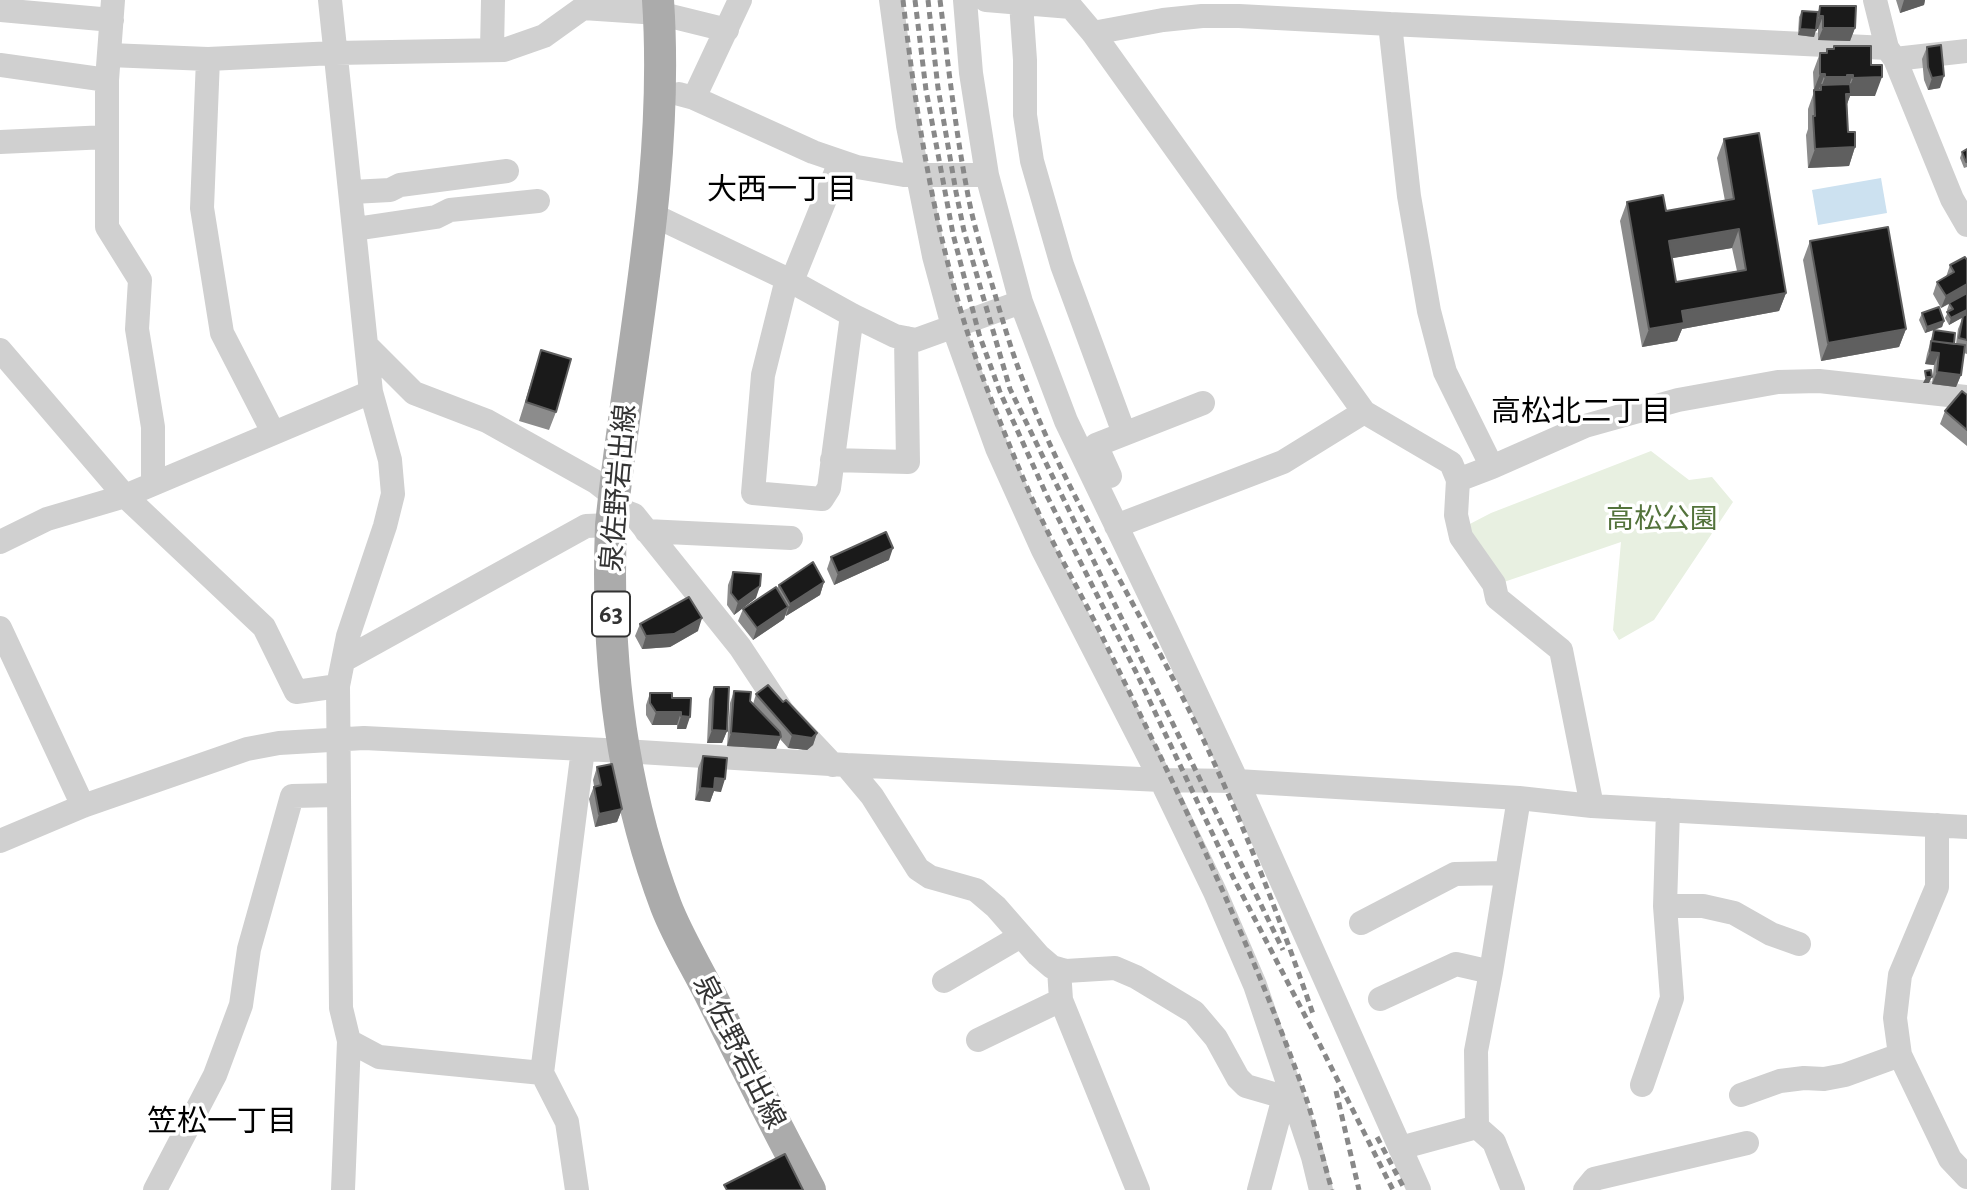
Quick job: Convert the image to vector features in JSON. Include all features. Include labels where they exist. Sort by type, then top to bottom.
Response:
[{"type":"main road","name":"泉佐野岩出線","points":[[658,6],[661,89],[657,161],[613,509],[610,567],[614,672],[624,751],[635,807],[667,908],[764,1104],[810,1190]]},
{"type":"street","points":[[330,0],[371,392],[390,460],[393,494],[348,636],[338,685],[341,1007],[349,1041],[343,1190]]},
{"type":"street","points":[[492,50],[493,0]]},
{"type":"street","points":[[694,98],[740,0]]},
{"type":"street","points":[[891,0],[908,126],[934,256],[953,326],[997,448],[1037,537],[1215,892],[1255,985],[1287,1094],[1313,1157],[1321,1190]]},
{"type":"street","points":[[965,0],[971,73],[987,175],[1021,302],[1066,421],[1124,523],[1149,559]]},
{"type":"street","points":[[986,0],[1071,7],[1093,33],[1364,412],[1451,463],[1458,480],[1456,514],[1461,537],[1494,584],[1497,598],[1561,650],[1592,806]]},
{"type":"street","points":[[1875,0],[1891,54],[1952,199],[1967,225]]},
{"type":"street","points":[[1021,3],[1025,115],[1032,161],[1062,265],[1124,432]]},
{"type":"street","points":[[109,55],[208,59],[335,53],[504,50],[544,36],[583,8],[658,6],[727,30]]},
{"type":"street","points":[[1093,33],[1163,20],[1201,8],[1239,16],[1891,54],[1967,51]]},
{"type":"street","points":[[0,10],[112,10],[107,80],[107,228],[140,280],[137,329],[153,426],[153,482]]},
{"type":"street","points":[[1390,24],[1409,197],[1429,311],[1445,372],[1492,467]]},
{"type":"street","points":[[208,59],[202,208],[222,333],[273,432]]},
{"type":"street","points":[[0,65],[107,80]]},
{"type":"street","points":[[661,89],[694,98],[813,152],[857,167],[904,175],[987,175]]},
{"type":"street","points":[[0,142],[107,137]]},
{"type":"street","points":[[840,162],[790,280],[763,375],[753,493],[822,499],[829,488],[852,315]]},
{"type":"street","points":[[352,192],[390,190],[400,184],[507,171]]},
{"type":"street","points":[[355,229],[436,217],[450,210],[538,201]]},
{"type":"street","points":[[651,214],[790,280],[852,315],[906,338],[916,340],[1021,302]]},
{"type":"street","points":[[832,460],[908,462],[906,338]]},
{"type":"street","points":[[367,346],[414,393],[487,421],[596,482],[613,509],[634,515],[740,647],[783,712],[872,796],[918,869],[930,877],[976,890],[996,906],[1038,955],[1052,967],[1066,971],[1115,968],[1136,977],[1194,1012],[1216,1038],[1238,1078],[1246,1086],[1287,1094]]},
{"type":"street","points":[[0,350],[125,496],[264,627],[296,692],[338,685]]},
{"type":"street","points":[[1458,480],[1585,426],[1678,400],[1778,382],[1819,381],[1967,397]]},
{"type":"street","points":[[0,542],[47,519],[125,496],[371,392]]},
{"type":"street","points":[[1203,403],[1096,445],[1124,523],[1419,1190]]},
{"type":"street","points":[[1124,523],[1283,462],[1364,412]]},
{"type":"street","points":[[344,660],[613,509]]},
{"type":"street","points":[[646,531],[791,538]]},
{"type":"street","points":[[0,628],[83,806]]},
{"type":"street","points":[[0,841],[83,806],[247,749],[279,743],[363,738],[840,765],[1237,781],[1519,798],[1592,806],[1967,827]]},
{"type":"street","points":[[578,1190],[567,1122],[542,1073],[583,749]]},
{"type":"street","points":[[155,1190],[215,1075],[241,1005],[249,949],[292,796],[338,795]]},
{"type":"street","points":[[1513,1190],[1494,1142],[1478,1127],[1476,1051],[1519,798]]},
{"type":"street","points":[[1642,1085],[1672,998],[1665,906],[1668,810]]},
{"type":"street","points":[[1937,825],[1937,887],[1900,975],[1895,1018],[1900,1055],[1950,1159],[1967,1177]]},
{"type":"street","points":[[1361,923],[1455,874],[1507,873]]},
{"type":"street","points":[[1665,906],[1703,905],[1734,913],[1771,934],[1799,944]]},
{"type":"street","points":[[944,981],[1021,936]]},
{"type":"street","points":[[1380,999],[1456,964],[1491,972]]},
{"type":"street","points":[[1059,969],[1061,1000],[1138,1190]]},
{"type":"street","points":[[978,1040],[1061,1000]]},
{"type":"street","points":[[349,1041],[379,1057],[542,1073]]},
{"type":"street","points":[[1741,1095],[1780,1081],[1824,1079],[1844,1075],[1900,1055]]},
{"type":"street","points":[[1259,1190],[1287,1094]]},
{"type":"street","points":[[1400,1148],[1478,1127]]},
{"type":"street","points":[[1585,1190],[1594,1179],[1747,1143]]},
{"type":"green space","name":"高松公園","points":[[1651,451],[1689,480],[1712,477],[1733,502],[1654,620],[1619,640],[1613,630],[1621,542],[1501,583],[1464,527],[1491,513]]},
{"type":"water","points":[[1881,178],[1887,213],[1818,225],[1812,190]]},
{"type":"building","points":[[1820,6],[1856,6],[1855,28],[1823,28],[1823,16],[1819,16]]},
{"type":"building","points":[[1802,11],[1818,12],[1816,30],[1800,29]]},
{"type":"building","points":[[1941,45],[1944,76],[1932,78],[1928,67],[1927,47]]},
{"type":"building","points":[[1834,46],[1871,46],[1871,65],[1882,65],[1882,77],[1825,77],[1825,74],[1820,74],[1820,53],[1827,53],[1827,49],[1834,49]]},
{"type":"building","points":[[1850,84],[1851,94],[1846,94],[1848,132],[1855,132],[1855,147],[1815,149],[1814,90],[1821,90],[1821,85]]},
{"type":"building","points":[[1759,133],[1786,293],[1682,311],[1684,323],[1649,329],[1627,202],[1663,195],[1666,211],[1734,199],[1724,139]],"holes":[[[1739,229],[1746,270],[1676,282],[1669,241]]]},
{"type":"building","points":[[1967,149],[1967,162],[1966,162],[1962,152]]},
{"type":"building","points":[[1888,227],[1906,329],[1828,343],[1810,241]]},
{"type":"building","points":[[1965,257],[1967,284],[1946,296],[1937,282],[1954,272],[1950,265]]},
{"type":"building","points":[[1967,293],[1967,310],[1951,318],[1947,312],[1953,309],[1949,303]]},
{"type":"building","points":[[1939,307],[1944,321],[1927,327],[1922,313]]},
{"type":"building","points":[[1967,314],[1967,340],[1959,338],[1963,316]]},
{"type":"building","points":[[1934,330],[1955,333],[1954,344],[1932,341]]},
{"type":"building","points":[[1931,341],[1965,345],[1961,375],[1937,372],[1939,353],[1930,352]]},
{"type":"building","points":[[541,350],[571,359],[556,412],[526,402]]},
{"type":"building","points":[[1931,370],[1932,377],[1926,377],[1925,371]]},
{"type":"building","points":[[1962,391],[1967,395],[1967,430],[1945,411]]},
{"type":"building","points":[[886,532],[893,548],[838,573],[831,557]]},
{"type":"building","points":[[813,562],[824,582],[790,604],[779,585]]},
{"type":"building","points":[[733,572],[761,574],[760,586],[738,602],[731,593]]},
{"type":"building","points":[[776,587],[788,607],[757,628],[743,609]]},
{"type":"building","points":[[689,597],[702,618],[674,634],[646,636],[640,624]]},
{"type":"building","points":[[768,685],[817,733],[812,738],[792,735],[756,694]]},
{"type":"building","points":[[714,687],[729,687],[727,731],[712,730]]},
{"type":"building","points":[[734,691],[751,692],[750,701],[780,732],[781,737],[731,733]]},
{"type":"building","points":[[650,693],[672,693],[672,698],[691,698],[690,717],[681,716],[681,712],[656,712],[650,703]]},
{"type":"building","points":[[703,756],[727,758],[725,779],[715,778],[714,789],[700,788]]},
{"type":"building","points":[[612,764],[622,809],[599,814],[594,787],[601,785],[597,767]]},
{"type":"building","points":[[785,1154],[803,1190],[727,1190],[724,1185]]},
{"type":"railway","points":[[903,0],[924,152],[945,252],[973,351],[1035,505],[1099,630],[1234,916],[1304,1092],[1332,1190]]},
{"type":"railway","points":[[915,0],[926,90],[953,234],[979,334],[1000,392],[1047,496],[1136,672],[1233,877],[1393,1190]]},
{"type":"railway","points":[[928,0],[938,88],[964,231],[1010,389],[1283,950]]},
{"type":"railway","points":[[940,0],[955,119],[969,200],[982,253],[1019,370],[1061,467],[1207,747],[1256,860],[1313,1014]]},
{"type":"railway","points":[[1336,1091],[1359,1190]]},
{"type":"railway","points":[[1377,1137],[1405,1190]]},
{"type":"district","name":"大西一丁目","points":[[782,190]]},
{"type":"district","name":"高松北二丁目","points":[[1581,412]]},
{"type":"district","name":"笠松一丁目","points":[[222,1122]]}]
